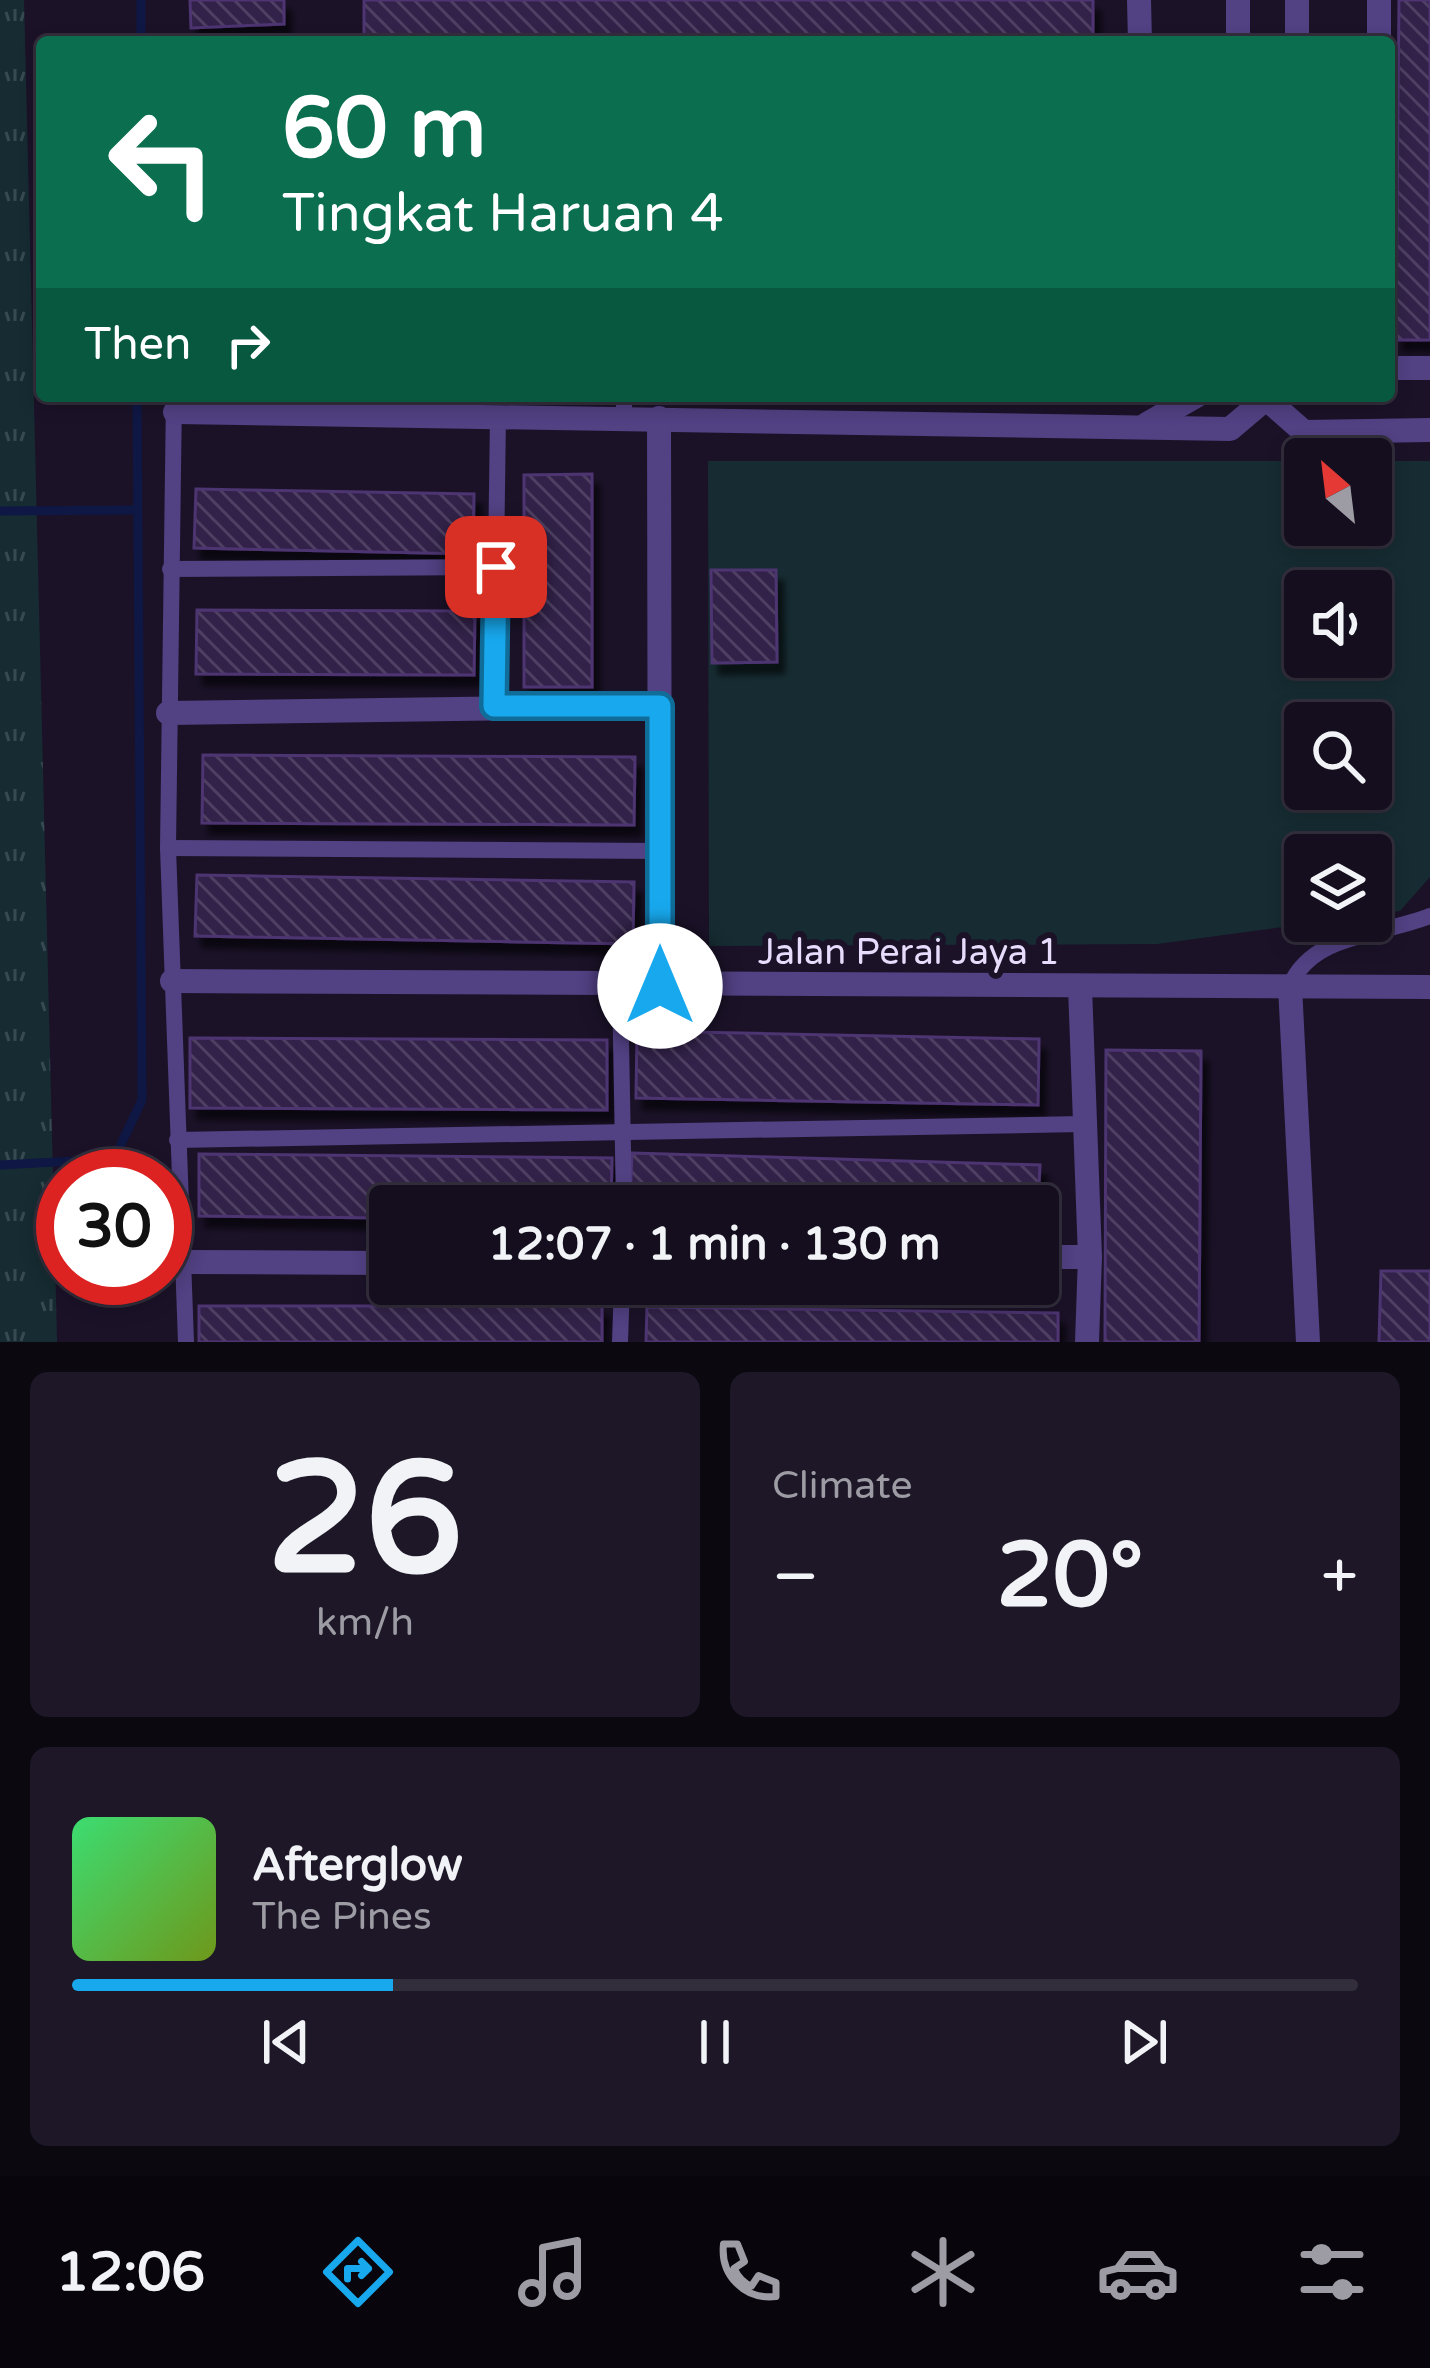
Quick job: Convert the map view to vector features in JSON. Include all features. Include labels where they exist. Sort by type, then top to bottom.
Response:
[{"type":"street","points":[[1139,0],[1140,36]]},
{"type":"street","points":[[1238,0],[1238,36]]},
{"type":"street","points":[[1297,0],[1297,36]]},
{"type":"street","points":[[1378,0],[1379,36]]},
{"type":"street","points":[[1395,368],[1430,368]]},
{"type":"street","points":[[1144,402],[1144,425]]},
{"type":"street","points":[[1144,425],[1185,402]]},
{"type":"street","points":[[1230,429],[1261,402]]},
{"type":"street","points":[[1270,402],[1304,432]]},
{"type":"street","points":[[174,404],[498,416],[624,407],[659,418],[1304,432],[1430,430]]},
{"type":"street","points":[[659,418],[660,986]]},
{"type":"street","points":[[168,713],[660,706]]},
{"type":"street","name":"Jalan Perai Jaya 1","points":[[172,981],[1430,987]]},
{"type":"street","points":[[1290,986],[1308,1342]]},
{"type":"street","points":[[1080,987],[1090,1257],[1087,1342]]},
{"type":"street","points":[[1059,1258],[1090,1257]]},
{"type":"street","points":[[192,1262],[369,1263]]},
{"type":"lane","points":[[174,404],[168,848],[178,1149]]},
{"type":"lane","points":[[494,706],[498,416]]},
{"type":"lane","points":[[170,569],[496,567]]},
{"type":"lane","points":[[168,848],[660,850]]},
{"type":"lane","points":[[1290,986],[1299,963],[1318,948],[1430,916]]},
{"type":"lane","points":[[620,984],[623,1185]]},
{"type":"lane","points":[[177,1140],[624,1128],[1082,1124]]},
{"type":"lane","points":[[186,1305],[186,1342]]},
{"type":"lane","points":[[620,1342],[621,1305]]},
{"type":"green space","points":[[0,0],[24,0],[52,1149],[36,1149],[36,1305],[56,1305],[57,1342],[0,1342]]},
{"type":"green space","points":[[708,461],[1284,461],[1284,546],[1392,546],[1392,461],[1430,461],[1430,877],[1400,911],[1392,912],[1392,834],[1284,834],[1284,927],[1157,944],[709,946]]},
{"type":"building","points":[[190,0],[284,0],[284,24],[191,28]]},
{"type":"building","points":[[364,0],[1093,0],[1093,36],[364,36]]},
{"type":"building","points":[[1399,0],[1430,0],[1430,340],[1396,340]]},
{"type":"building","points":[[592,474],[592,687],[524,687],[524,475]]},
{"type":"building","points":[[196,489],[474,494],[473,554],[194,548]]},
{"type":"building","points":[[711,570],[776,570],[777,662],[712,663]]},
{"type":"building","points":[[197,610],[475,611],[474,675],[196,674]]},
{"type":"building","points":[[203,755],[635,757],[634,825],[202,823]]},
{"type":"building","points":[[197,875],[634,882],[633,944],[195,936]]},
{"type":"building","points":[[637,1031],[1039,1039],[1038,1105],[636,1098]]},
{"type":"building","points":[[190,1038],[607,1040],[607,1110],[190,1108]]},
{"type":"building","points":[[1106,1050],[1201,1051],[1199,1342],[1105,1342]]},
{"type":"building","points":[[632,1153],[1040,1165],[1039,1185],[631,1185]]},
{"type":"building","points":[[199,1154],[612,1158],[611,1185],[369,1185],[369,1218],[199,1216]]},
{"type":"building","points":[[1381,1271],[1430,1271],[1430,1342],[1379,1342]]},
{"type":"building","points":[[199,1306],[602,1306],[602,1342],[199,1342]]},
{"type":"building","points":[[647,1307],[1058,1313],[1058,1342],[646,1342]]},
{"type":"waterway","points":[[141,0],[141,36]]},
{"type":"waterway","points":[[0,1165],[114,1159],[142,1100],[137,402]]},
{"type":"waterway","points":[[0,511],[135,510]]},
{"type":"route","points":[[496,567],[494,706],[660,706],[660,986]]}]
